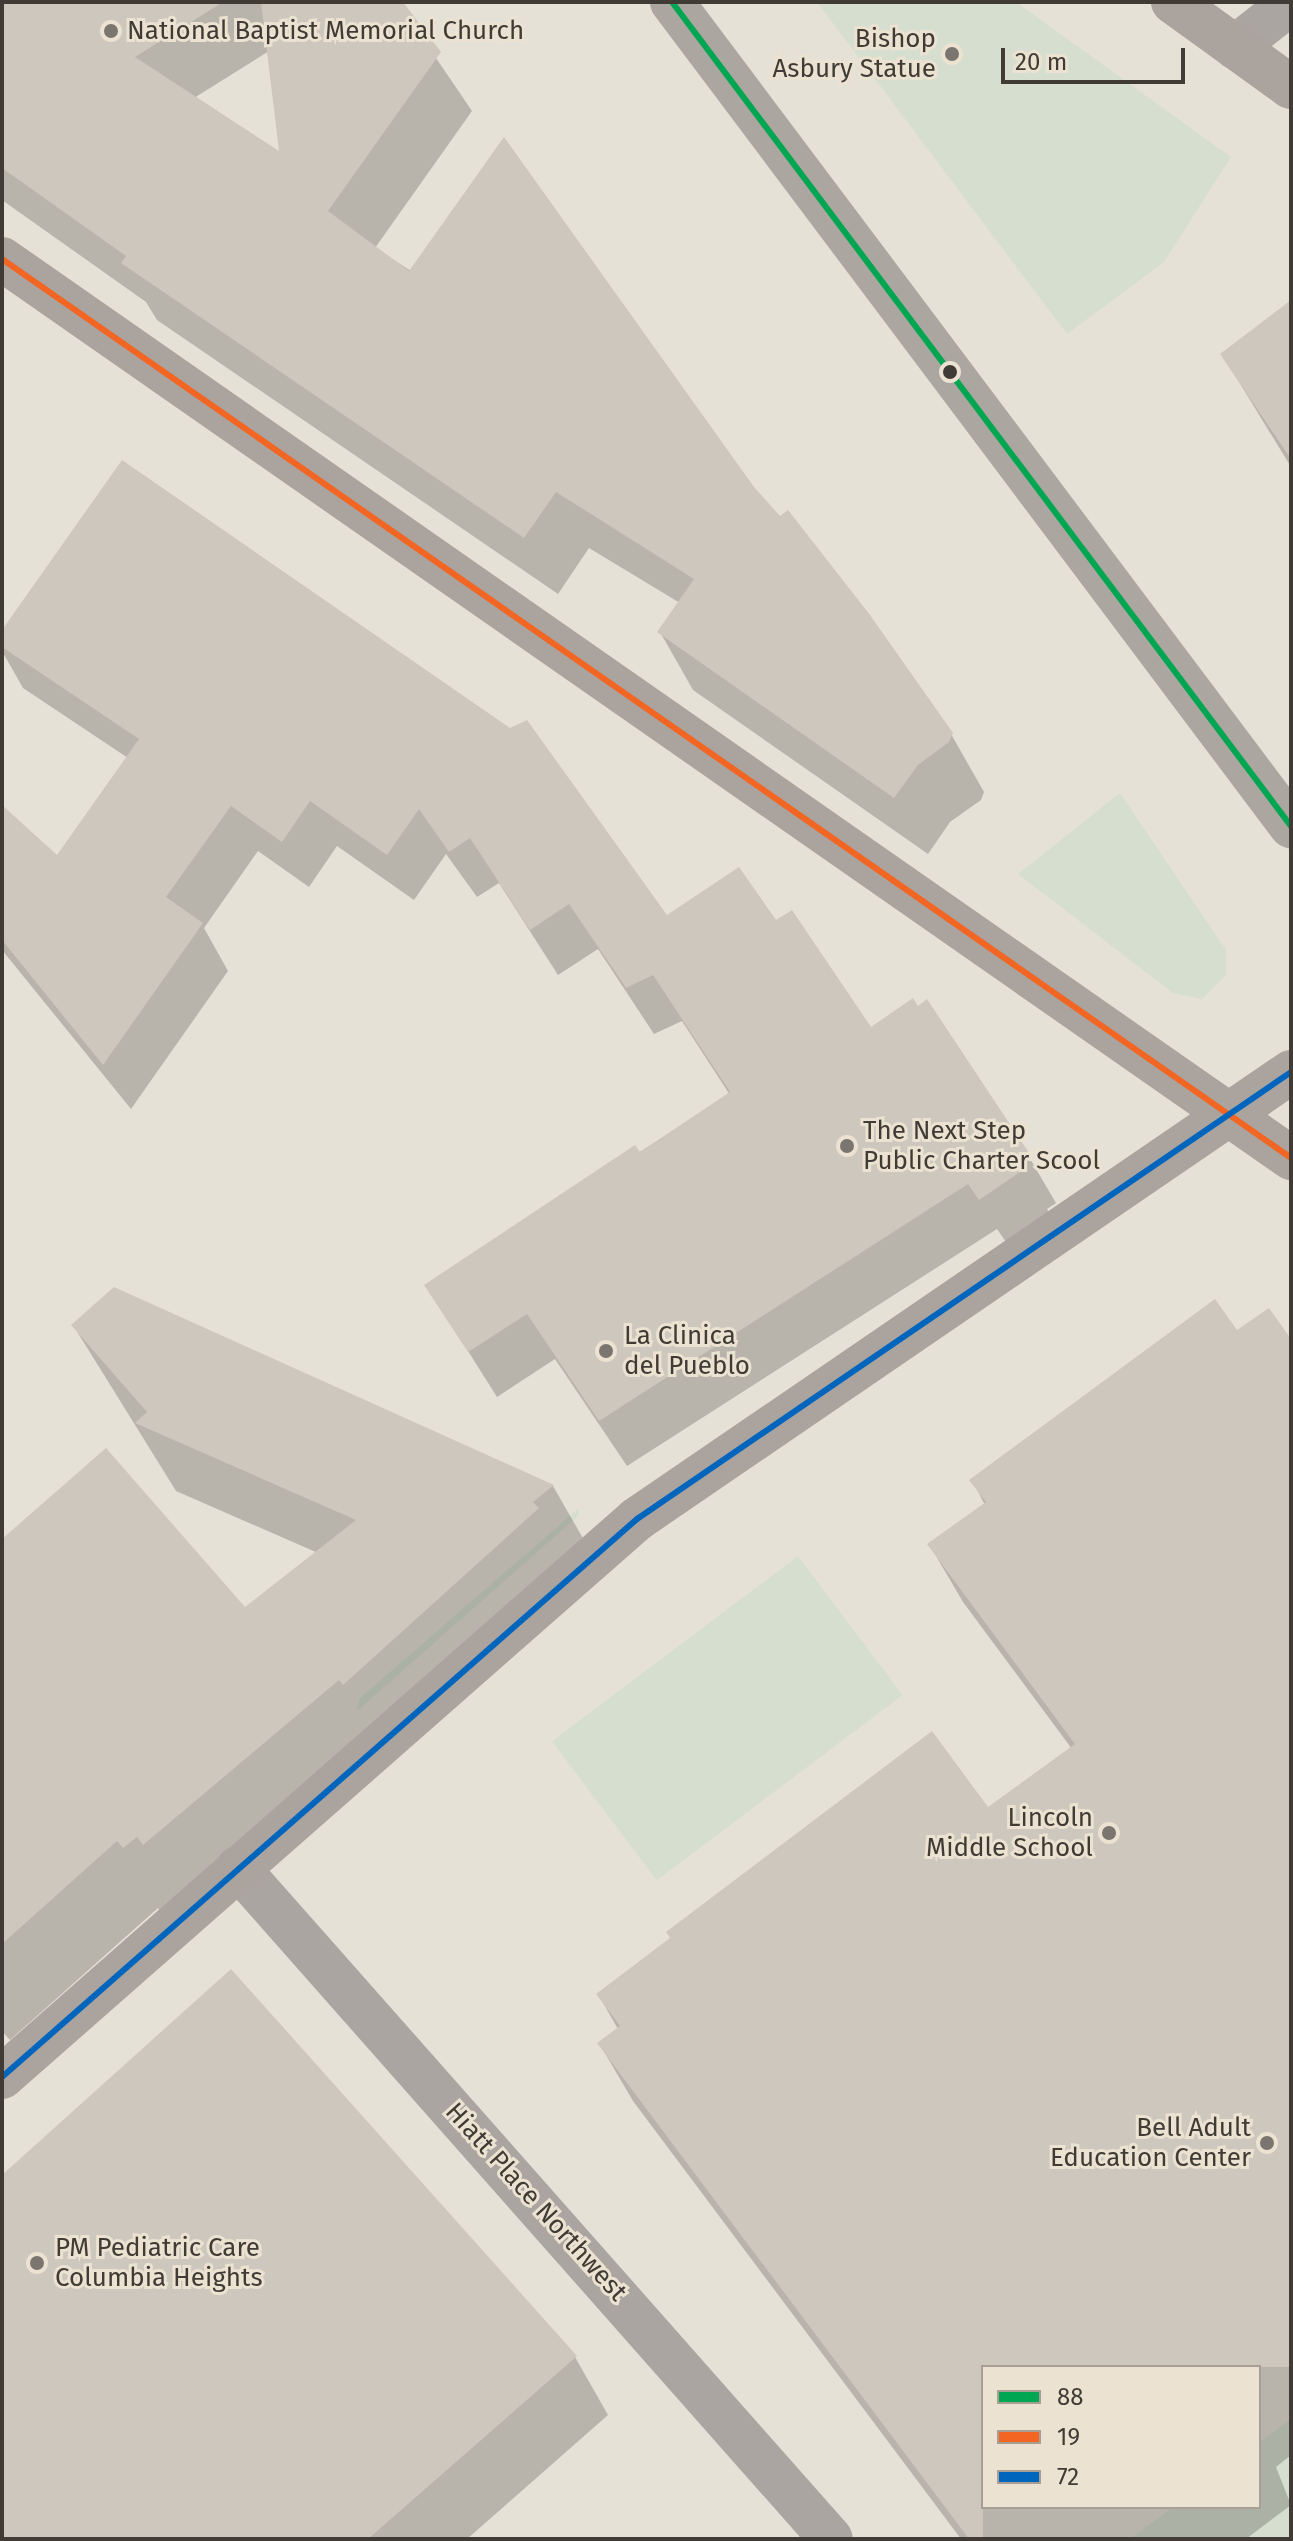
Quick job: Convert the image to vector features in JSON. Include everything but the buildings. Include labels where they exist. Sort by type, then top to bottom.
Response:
[{"type":"main road","points":[[672,2],[1291,826]]},
{"type":"street","points":[[1173,2],[1291,87]]},
{"type":"street","points":[[1235,47],[1291,3]]},
{"type":"street","points":[[2,259],[1226,1118],[1291,1158]]},
{"type":"street","points":[[2,2077],[637,1519],[1291,1072]]},
{"type":"street","name":"Hiatt Place Northwest","points":[[238,1868],[831,2539]]},
{"type":"green space","points":[[817,2],[1016,2],[1231,157],[1164,262],[1067,334]]},
{"type":"green space","points":[[1120,793],[1226,950],[1226,975],[1202,999],[1173,993],[1018,874]]},
{"type":"green space","points":[[579,1508],[578,1516],[357,1711],[360,1698]]},
{"type":"green space","points":[[798,1556],[903,1695],[657,1880],[552,1741]]},
{"type":"green space","points":[[1291,2419],[1291,2539],[1130,2539],[1170,2509],[1261,2509],[1261,2442]]},
{"type":"transit line","name":"88","points":[[672,2],[1291,826]]},
{"type":"transit line","name":"19","points":[[2,259],[1291,1158]]},
{"type":"transit line","name":"72","points":[[2,2077],[637,1519],[1291,1072]]},
{"type":"place","name":"National Baptist Memorial Church","points":[[111,31]]},
{"type":"place","name":"Bishop Asbury Statue","points":[[952,54]]},
{"type":"place","name":"The Next Step Public Charter Scool","points":[[847,1146]]},
{"type":"place","name":"La Clinica del Pueblo","points":[[606,1351]]},
{"type":"place","name":"Lincoln Middle School","points":[[1109,1833]]},
{"type":"place","name":"Bell Adult Education Center","points":[[1267,2143]]},
{"type":"place","name":"PM Pediatric Care Columbia Heights","points":[[37,2263]]}]
